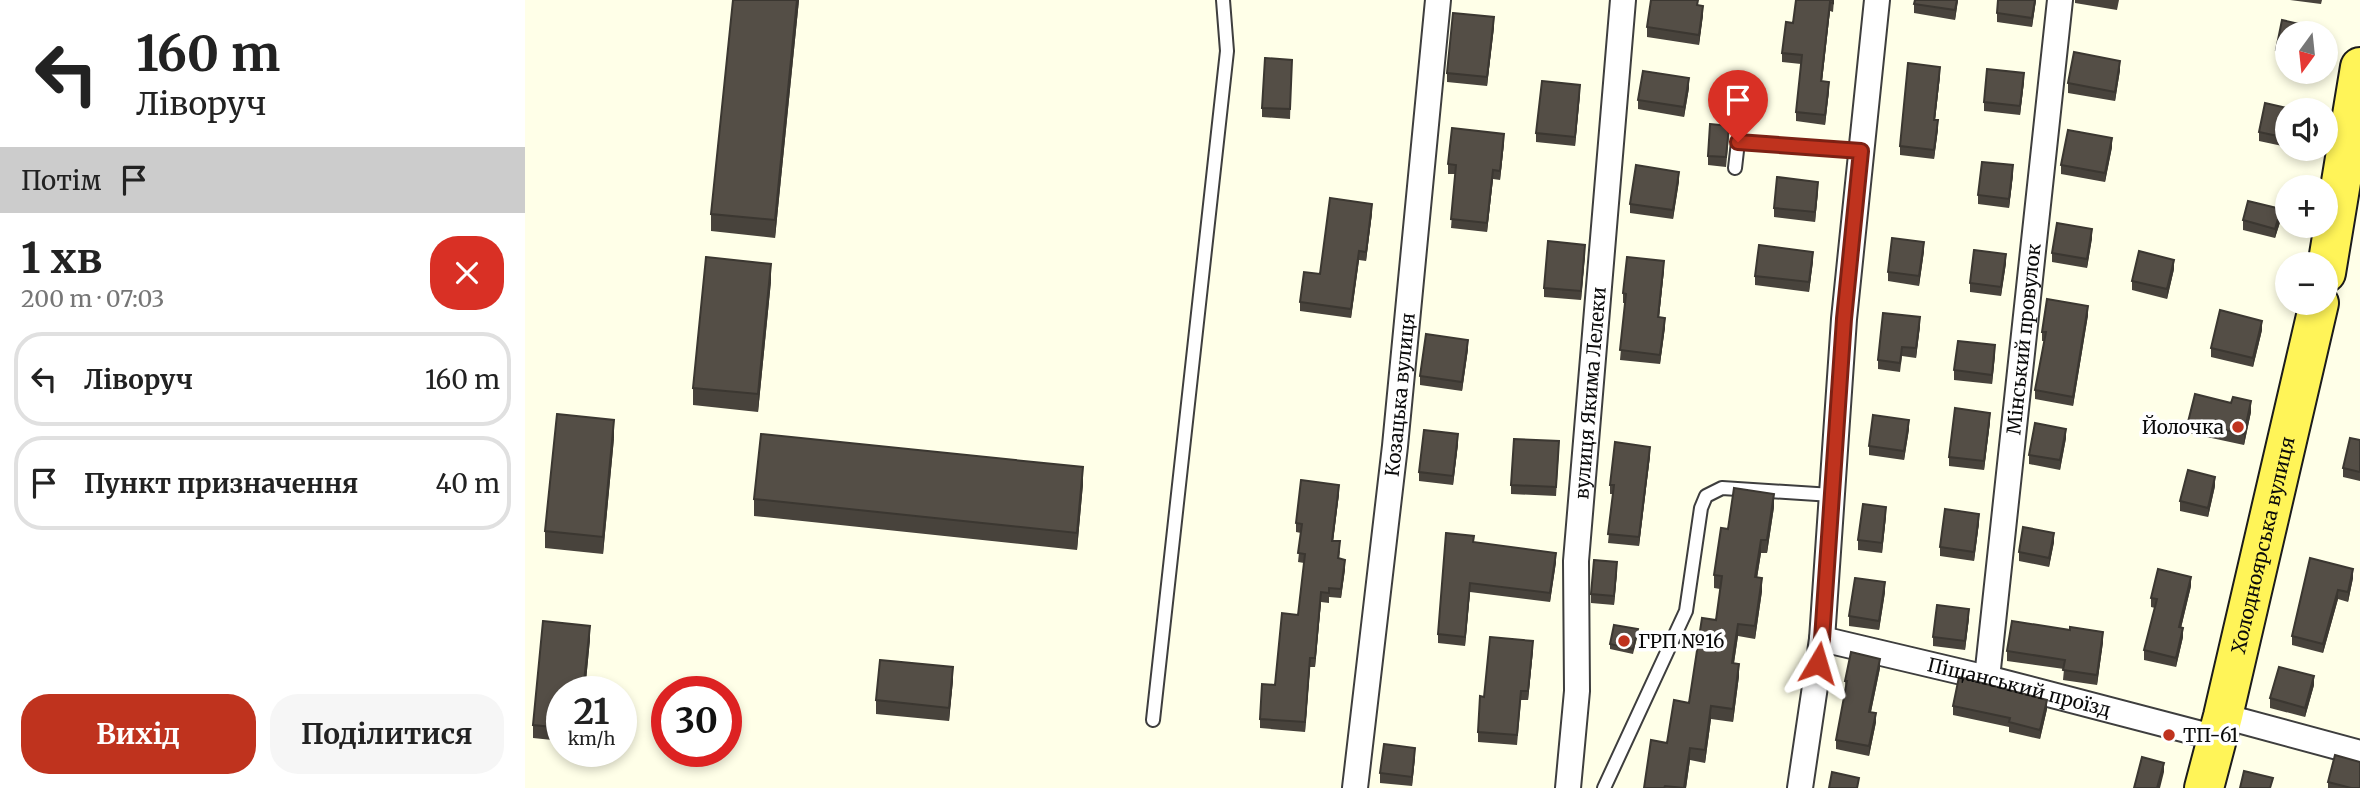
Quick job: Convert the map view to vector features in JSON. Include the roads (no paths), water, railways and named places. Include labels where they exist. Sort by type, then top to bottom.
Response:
[{"type":"main road","points":[[2329,252],[2360,67]]},
{"type":"main road","name":"Холодноярська вулиця","points":[[2204,788],[2316,315]]},
{"type":"street","name":"Козацька вулиця","points":[[1355,788],[1395,446],[1439,0]]},
{"type":"street","name":"вулиця Якима Лелеки","points":[[1568,788],[1577,691],[1576,561],[1623,0]]},
{"type":"street","points":[[1800,788],[1822,639],[1844,319],[1877,0]]},
{"type":"street","name":"Мінський провулок","points":[[1987,678],[2060,0]]},
{"type":"street","name":"Піщанський проїзд","points":[[1822,639],[1987,678],[2220,727],[2360,753]]},
{"type":"lane","points":[[1153,720],[1227,51],[1223,0]]},
{"type":"lane","points":[[1735,167],[1738,142],[1861,151]]},
{"type":"lane","points":[[1604,788],[1686,611],[1701,508],[1706,496],[1722,488],[1832,495]]},
{"type":"place","name":"Йолочка","points":[[2238,427]]},
{"type":"place","name":"ГРП №16","points":[[1624,641]]},
{"type":"place","name":"ТП-61","points":[[2169,735]]}]
